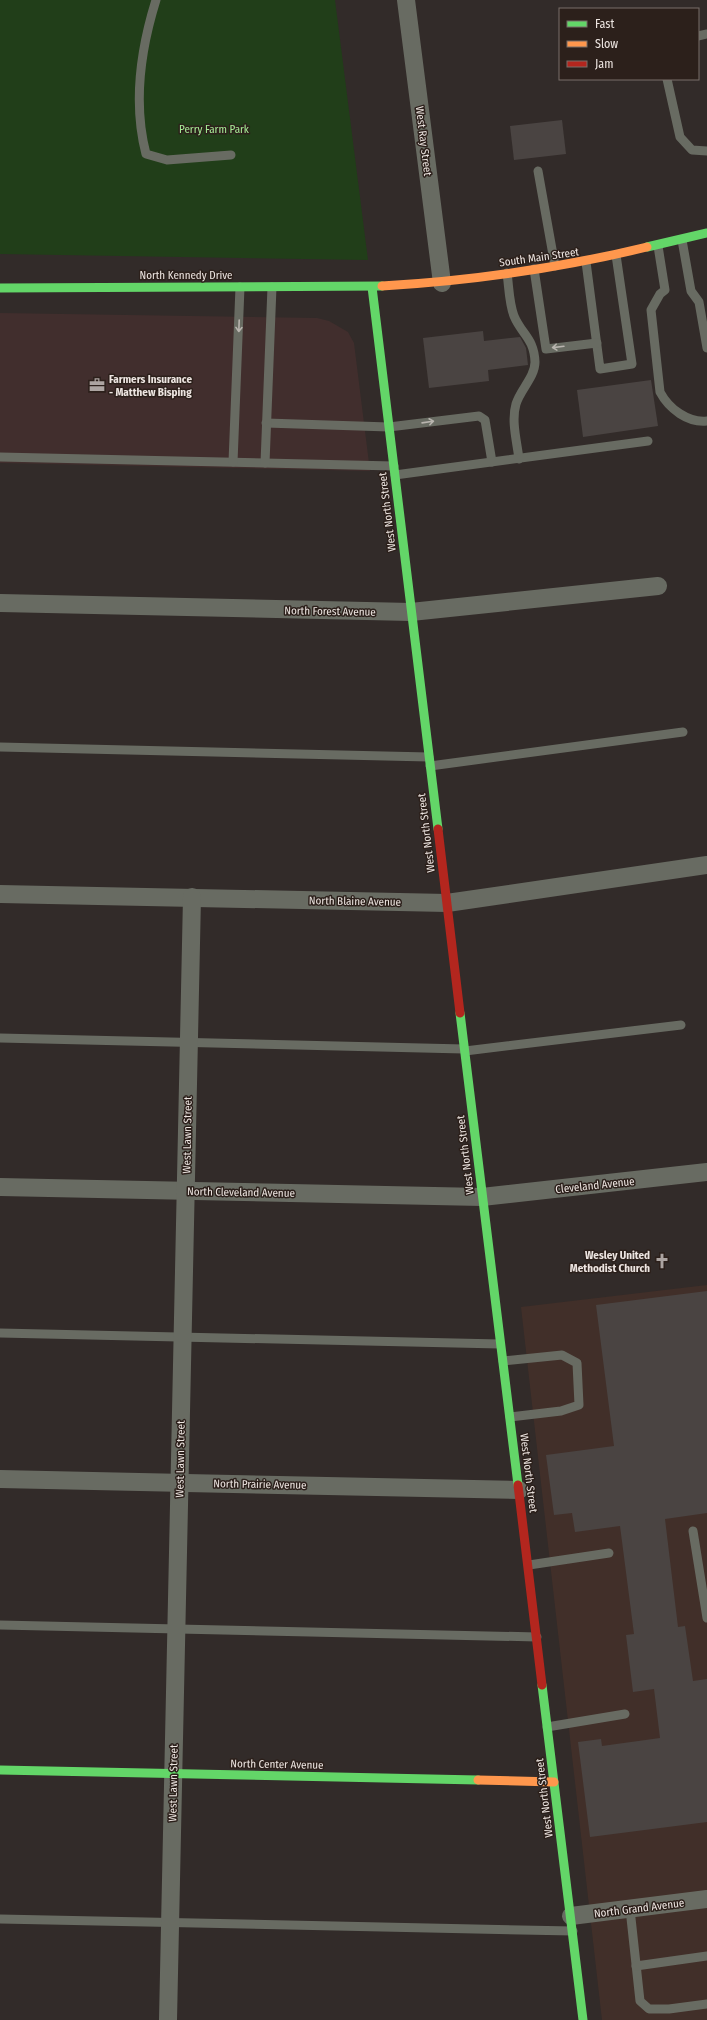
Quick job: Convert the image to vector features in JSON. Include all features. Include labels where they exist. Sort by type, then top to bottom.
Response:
[{"type":"main road","name":"South Main Street","points":[[372,287],[442,283],[586,262],[658,246],[707,233]]},
{"type":"main road","name":"North Kennedy Drive","points":[[0,288],[372,287]]},
{"type":"main road","name":"West North Street","points":[[372,287],[482,1197],[529,1565],[547,1727],[583,2020]]},
{"type":"main road","name":"North Center Avenue","points":[[0,1770],[554,1782]]},
{"type":"street","name":"West Ray Street","points":[[406,0],[442,283]]},
{"type":"street","name":"North Forest Avenue","points":[[0,604],[411,612],[658,586]]},
{"type":"street","name":"North Blaine Avenue","points":[[0,894],[447,903],[707,865]]},
{"type":"street","name":"West Lawn Street","points":[[168,2020],[192,897]]},
{"type":"street","name":"Cleveland Avenue","points":[[482,1197],[707,1172]]},
{"type":"street","name":"North Cleveland Avenue","points":[[0,1187],[482,1197]]},
{"type":"street","name":"North Prairie Avenue","points":[[0,1479],[519,1490]]},
{"type":"street","name":"North Grand Avenue","points":[[572,1924],[630,1909],[707,1899]]},
{"type":"lane","points":[[156,0],[150,19],[139,100],[141,135],[146,154],[167,160],[231,155]]},
{"type":"lane","points":[[667,80],[680,137],[692,150],[707,151]]},
{"type":"lane","points":[[538,171],[555,266]]},
{"type":"lane","points":[[682,240],[691,291],[699,302],[707,348]]},
{"type":"lane","points":[[658,246],[665,290],[654,302],[651,310],[651,317],[660,392],[665,400],[689,420],[707,421]]},
{"type":"lane","points":[[586,262],[600,368],[632,364],[616,255]]},
{"type":"lane","points":[[534,269],[546,349],[597,342]]},
{"type":"lane","points":[[506,273],[513,313],[518,325],[527,334],[534,350],[535,364],[516,404],[514,423],[519,459]]},
{"type":"lane","points":[[233,462],[240,287]]},
{"type":"lane","points":[[265,463],[272,287]]},
{"type":"lane","points":[[266,424],[389,427],[479,416],[485,420],[492,462]]},
{"type":"lane","points":[[395,476],[648,441]]},
{"type":"lane","points":[[0,457],[394,466]]},
{"type":"lane","points":[[0,747],[430,761],[682,732]]},
{"type":"lane","points":[[0,1038],[465,1050],[681,1025]]},
{"type":"lane","points":[[0,1333],[501,1344]]},
{"type":"lane","points":[[503,1361],[562,1355],[577,1363],[579,1405],[561,1411],[510,1417]]},
{"type":"lane","points":[[693,1531],[707,1618]]},
{"type":"lane","points":[[529,1565],[609,1553]]},
{"type":"lane","points":[[0,1625],[537,1637]]},
{"type":"lane","points":[[547,1727],[625,1714]]},
{"type":"lane","points":[[630,1909],[640,2001],[649,2009],[669,2009],[707,2004]]},
{"type":"lane","points":[[0,1919],[170,1922],[572,1924]]},
{"type":"lane","points":[[636,1966],[707,1956]]},
{"type":"shaded area","points":[[0,313],[317,318],[329,321],[348,332],[354,343],[370,471],[0,463]]},
{"type":"shaded area","points":[[707,1285],[707,2020],[602,2020],[521,1307]]},
{"type":"green space","name":"Perry Farm Park","points":[[0,0],[335,0],[368,260],[0,254]]},
{"type":"building","points":[[562,120],[566,154],[514,160],[510,126]]},
{"type":"building","points":[[483,331],[484,341],[520,337],[526,348],[528,365],[488,370],[489,381],[429,388],[423,338]]},
{"type":"building","points":[[651,380],[658,426],[583,437],[577,390]]},
{"type":"building","points":[[707,1291],[707,1513],[665,1519],[678,1627],[685,1626],[693,1681],[707,1679],[707,1822],[590,1837],[578,1742],[601,1739],[602,1746],[660,1738],[654,1689],[633,1692],[626,1635],[634,1634],[620,1526],[575,1532],[572,1513],[554,1515],[546,1455],[614,1446],[596,1305]]},
{"type":"traffic: fast","points":[[647,247],[707,233]]},
{"type":"traffic: fast","points":[[0,288],[382,286]]},
{"type":"traffic: fast","points":[[372,287],[438,829]]},
{"type":"traffic: fast","points":[[460,1013],[518,1485]]},
{"type":"traffic: fast","points":[[542,1685],[583,2020]]},
{"type":"traffic: fast","points":[[0,1770],[478,1780]]},
{"type":"traffic: slow","points":[[382,286],[482,277],[548,267],[647,247]]},
{"type":"traffic: slow","points":[[478,1780],[554,1782]]},
{"type":"traffic: jam","points":[[438,829],[460,1013]]},
{"type":"traffic: jam","points":[[518,1485],[542,1685]]},
{"type":"place","name":"Farmers Insurance - Matthew Bisping","points":[[97,385]]},
{"type":"place","name":"Wesley United Methodist Church","points":[[662,1261]]}]
